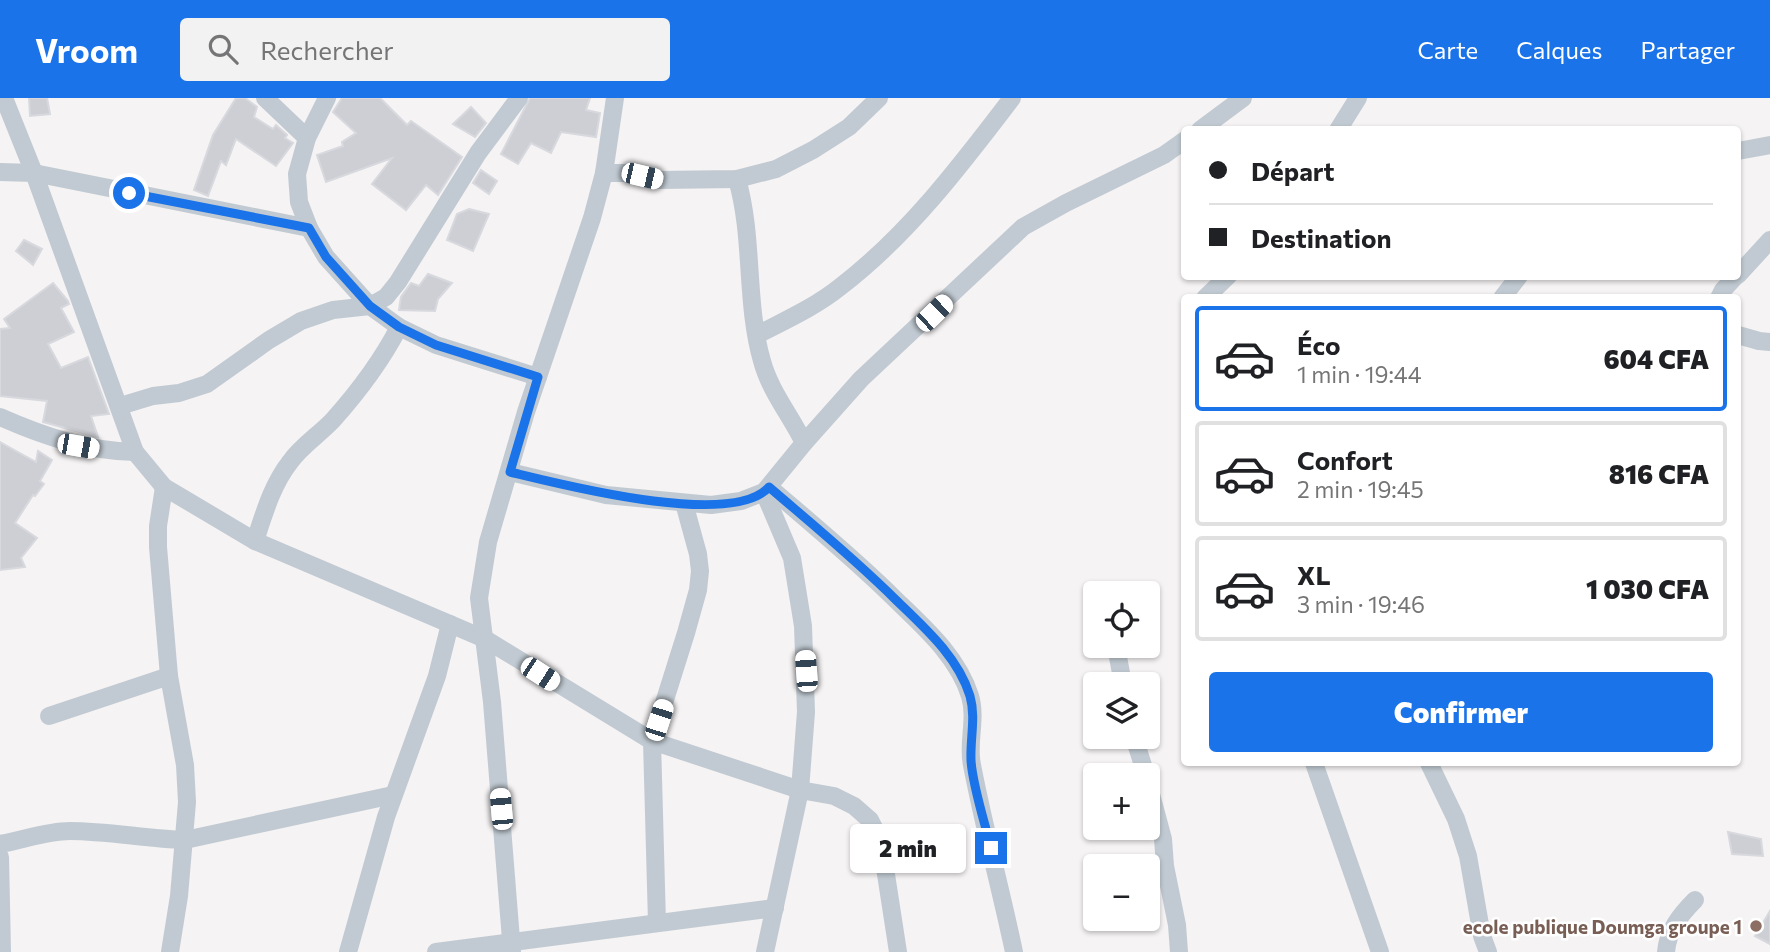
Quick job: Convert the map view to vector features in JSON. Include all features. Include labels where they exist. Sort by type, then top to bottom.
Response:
[{"type":"street","points":[[4,98],[34,173],[135,452],[164,487],[255,541],[485,639],[652,741],[800,790],[834,796],[854,806],[870,820],[881,842],[898,952]]},
{"type":"street","points":[[265,98],[307,138]]},
{"type":"street","points":[[327,98],[307,138],[298,174],[299,202],[309,228],[326,257],[370,306],[399,327],[436,345],[538,377]]},
{"type":"street","points":[[120,406],[207,384],[301,320],[333,310],[370,306],[386,297],[478,153],[519,98]]},
{"type":"street","points":[[512,948],[485,639],[479,598],[488,541],[538,377],[592,218],[604,173],[615,98]]},
{"type":"street","points":[[604,173],[625,173],[658,180],[737,179],[776,169],[849,127],[879,98]]},
{"type":"street","points":[[757,335],[810,308],[841,287],[867,264],[939,191],[1012,98]]},
{"type":"street","points":[[1205,126],[1243,98]]},
{"type":"street","points":[[1340,126],[1358,98]]},
{"type":"street","points":[[510,472],[606,495],[711,505],[741,501],[767,490],[804,443],[861,379],[1023,227],[1164,155],[1181,143]]},
{"type":"street","points":[[1741,150],[1770,145]]},
{"type":"street","points":[[0,172],[34,173],[309,228]]},
{"type":"street","points":[[737,179],[744,203],[751,299],[762,362],[772,387],[804,443]]},
{"type":"street","points":[[1741,272],[1770,240]]},
{"type":"street","points":[[1209,294],[1224,280]]},
{"type":"street","points":[[1505,294],[1516,280]]},
{"type":"street","points":[[1722,294],[1734,280]]},
{"type":"street","points":[[255,541],[279,479],[291,460],[350,400],[379,362],[399,327]]},
{"type":"street","points":[[1741,336],[1770,342]]},
{"type":"street","points":[[0,417],[78,446],[113,452],[135,452]]},
{"type":"street","points":[[164,487],[158,547],[169,676],[185,765],[187,802],[185,840],[170,952]]},
{"type":"street","points":[[765,952],[800,790],[806,712],[803,626],[792,558],[767,490]]},
{"type":"street","points":[[767,490],[858,563],[934,637],[959,672],[970,698],[973,723],[971,761],[1014,952]]},
{"type":"street","points":[[657,923],[652,741],[698,590],[698,554],[684,503]]},
{"type":"street","points":[[348,952],[393,795],[437,676],[450,624]]},
{"type":"street","points":[[48,716],[169,676]]},
{"type":"street","points":[[1315,766],[1380,952]]},
{"type":"street","points":[[1430,766],[1456,819],[1468,856],[1482,936],[1488,952]]},
{"type":"street","points":[[0,844],[42,834],[71,831],[185,840],[393,795]]},
{"type":"street","points":[[1160,828],[1177,925],[1179,952]]},
{"type":"street","points":[[0,857],[2,952]]},
{"type":"street","points":[[1666,952],[1667,939],[1680,914],[1695,900]]},
{"type":"street","points":[[436,952],[512,948],[657,923],[775,908]]},
{"type":"building","points":[[29,98],[47,98],[50,114],[30,116]]},
{"type":"building","points":[[236,98],[245,98],[257,107],[254,117],[273,129],[276,125],[287,135],[285,138],[293,143],[276,166],[236,139],[226,165],[221,161],[208,196],[194,190],[213,135]]},
{"type":"building","points":[[342,98],[380,98],[407,125],[411,121],[462,157],[438,195],[426,185],[406,210],[372,184],[392,158],[326,182],[317,155],[343,146],[342,142],[356,133],[333,112]]},
{"type":"building","points":[[530,98],[590,98],[586,110],[600,113],[596,137],[561,132],[551,153],[531,143],[518,164],[501,154]]},
{"type":"building","points":[[471,107],[486,123],[475,137],[453,124]]},
{"type":"building","points":[[481,170],[497,181],[489,194],[473,183]]},
{"type":"building","points":[[469,209],[489,214],[473,251],[447,240],[457,214]]},
{"type":"building","points":[[24,240],[42,249],[33,265],[16,251]]},
{"type":"building","points":[[428,274],[452,283],[438,299],[435,311],[399,310],[401,297],[411,283],[419,286]]},
{"type":"building","points":[[53,283],[68,301],[69,304],[61,308],[74,332],[48,344],[61,368],[88,357],[109,414],[91,416],[98,437],[43,422],[47,401],[0,396],[0,329],[10,328],[4,319]]},
{"type":"building","points":[[0,442],[36,462],[38,451],[52,460],[40,481],[44,484],[35,496],[33,495],[15,523],[37,538],[21,558],[25,567],[0,570]]},
{"type":"building","points":[[1728,832],[1761,839],[1763,856],[1732,854]]},
{"type":"building","points":[[1770,911],[1770,944],[1755,936]]},
{"type":"place","name":"ecole publique Doumga groupe 1","points":[[1756,926]]},
{"type":"route","points":[[129,193],[309,228],[326,257],[370,306],[399,327],[436,345],[538,377],[510,472],[606,495],[711,505],[741,501],[764,492],[769,487],[858,563],[892,596],[934,637],[959,672],[970,698],[973,723],[971,761],[991,848]]}]
